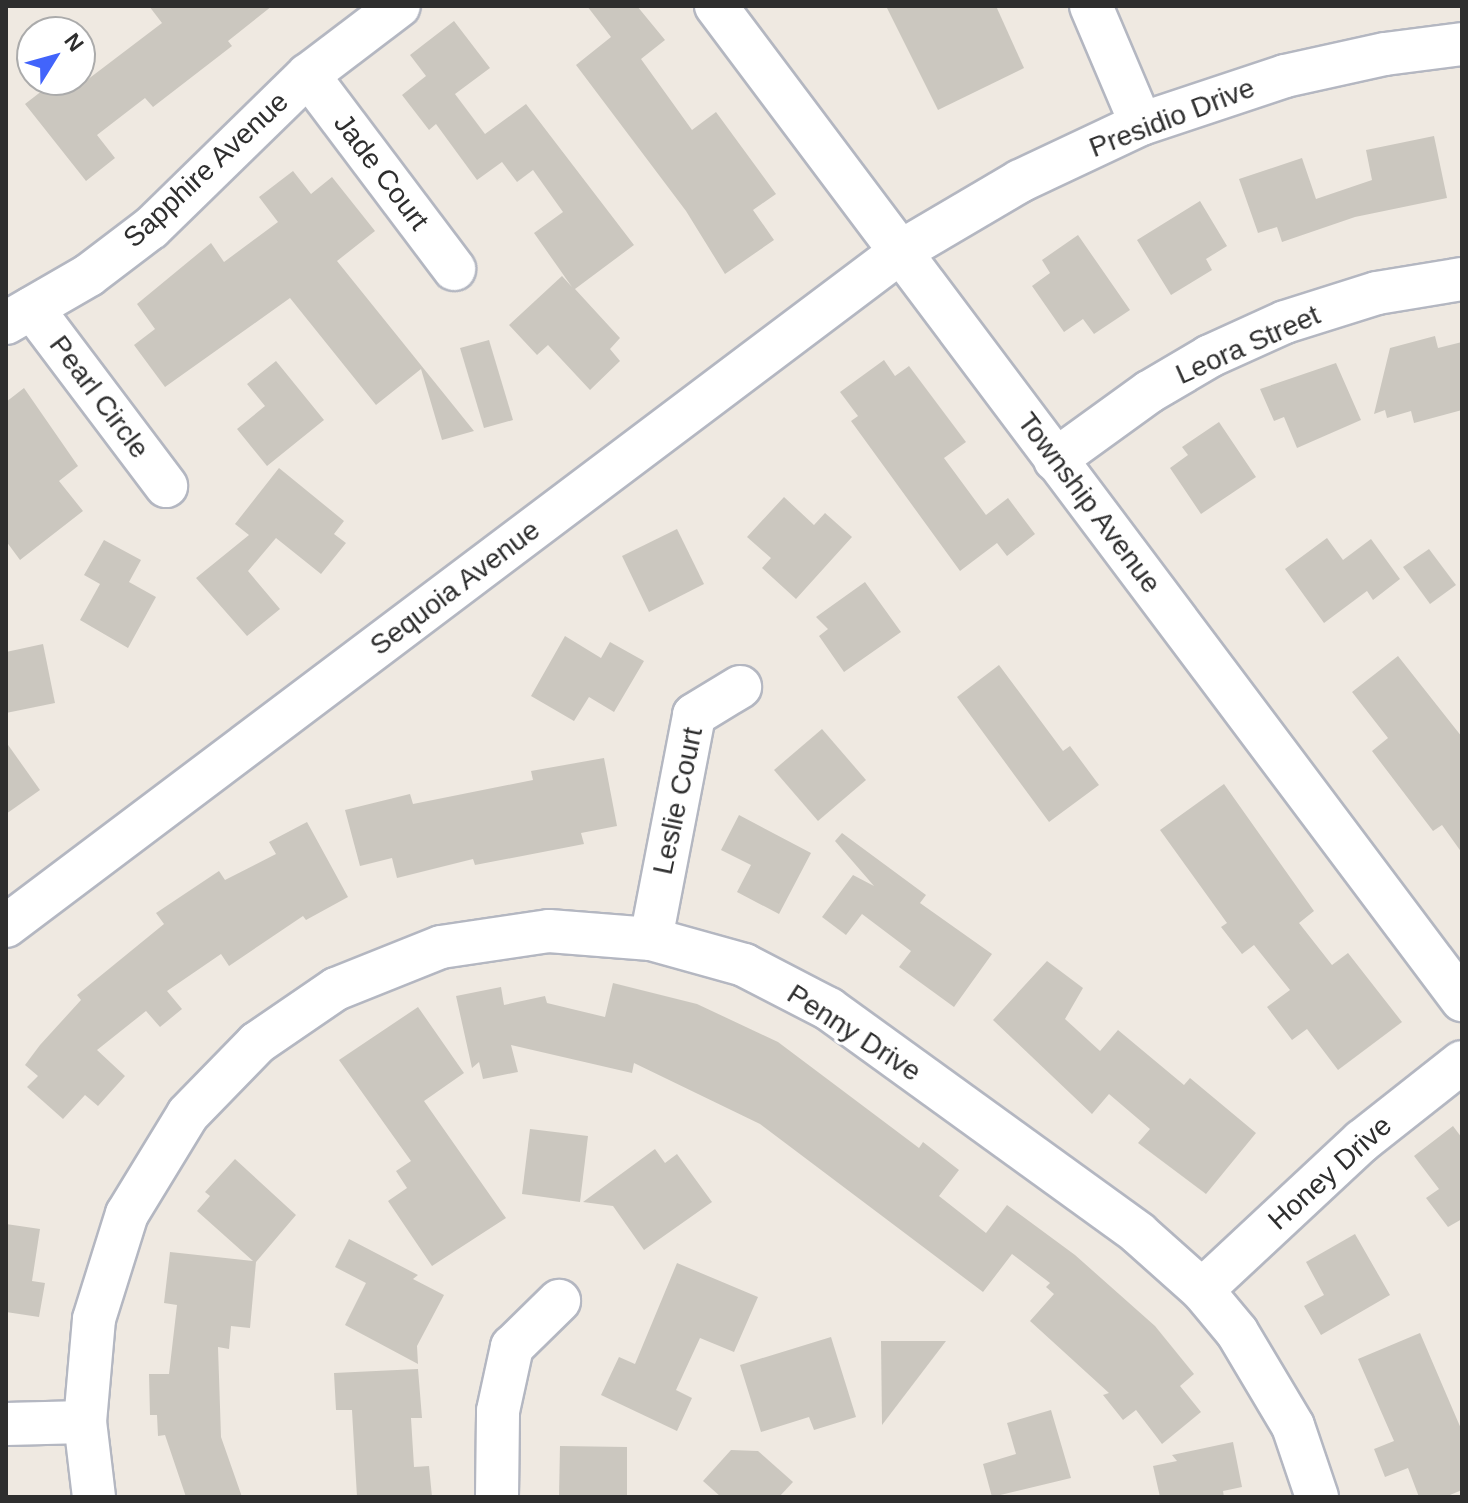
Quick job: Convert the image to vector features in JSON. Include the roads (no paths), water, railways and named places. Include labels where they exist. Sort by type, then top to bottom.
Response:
[{"type":"street","name":"Sapphire Avenue","points":[[19,315],[151,228],[308,75],[399,6]]},
{"type":"street","name":"Township Avenue","points":[[716,6],[903,250],[1055,460],[1462,1000]]},
{"type":"street","points":[[1091,6],[1141,124]]},
{"type":"street","name":"Presidio Drive","points":[[903,250],[1020,181],[1141,124],[1285,76],[1385,54],[1462,44]]},
{"type":"street","name":"Jade Court","points":[[308,75],[454,269]]},
{"type":"street","name":"Sequoia Avenue","points":[[6,926],[903,250]]},
{"type":"street","name":"Leora Street","points":[[1055,460],[1149,392],[1210,356],[1285,322],[1377,293],[1462,279]]},
{"type":"street","name":"Pearl Circle","points":[[19,315],[166,486]]},
{"type":"street","name":"Leslie Court","points":[[651,939],[694,715],[740,687]]},
{"type":"street","name":"Penny Drive","points":[[94,1497],[85,1422],[94,1319],[127,1214],[188,1114],[257,1043],[336,989],[441,947],[549,931],[651,939],[744,965],[829,1009],[1138,1233],[1202,1290],[1267,1376],[1293,1426],[1317,1497]]},
{"type":"street","name":"Honey Drive","points":[[1202,1290],[1362,1141],[1462,1062]]},
{"type":"street","points":[[497,1497],[498,1411],[512,1347],[559,1301]]},
{"type":"street","points":[[6,1424],[85,1422]]}]
